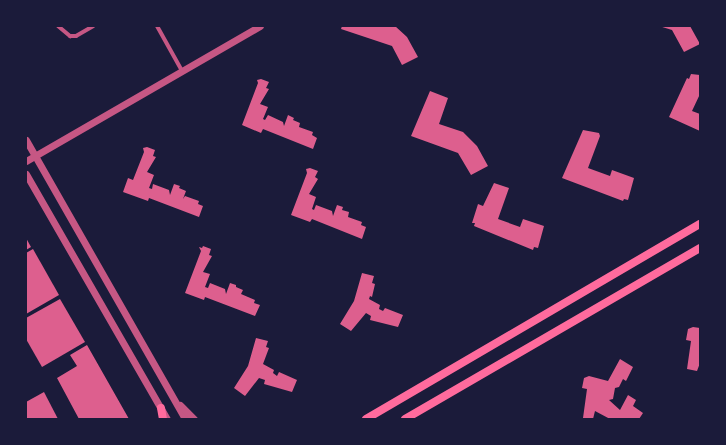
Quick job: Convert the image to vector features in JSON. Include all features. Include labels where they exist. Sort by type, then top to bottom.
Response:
[{"type":"main road","points":[[366,419],[700,224]]},
{"type":"main road","points":[[405,419],[700,248]]},
{"type":"main road","points":[[161,408],[163,419]]},
{"type":"street","points":[[58,26],[70,36],[76,36],[93,26]]},
{"type":"street","points":[[157,26],[182,72]]},
{"type":"street","points":[[26,161],[260,26]]},
{"type":"street","points":[[26,140],[186,419]]},
{"type":"street","points":[[26,174],[167,419]]},
{"type":"street","points":[[172,395],[194,419]]},
{"type":"building","points":[[342,26],[395,26],[407,37],[418,57],[402,65],[392,46],[341,29]]},
{"type":"building","points":[[659,26],[690,26],[700,44],[684,52],[672,30]]},
{"type":"building","points":[[691,74],[700,75],[700,94],[692,111],[700,114],[700,131],[669,117],[687,78],[689,79]]},
{"type":"building","points":[[261,79],[269,82],[266,88],[269,89],[260,104],[268,107],[263,119],[265,120],[268,115],[283,122],[284,126],[288,115],[294,118],[293,120],[300,123],[299,127],[313,132],[312,135],[317,138],[313,149],[263,129],[261,133],[242,125],[258,83],[257,80]]},
{"type":"building","points":[[430,91],[448,98],[439,124],[463,132],[477,146],[488,166],[471,175],[458,153],[411,136]]},
{"type":"building","points":[[583,130],[599,133],[600,136],[588,168],[610,176],[612,170],[634,178],[628,200],[624,199],[623,201],[562,178]]},
{"type":"building","points":[[147,147],[155,150],[153,156],[156,157],[147,172],[154,175],[149,188],[152,189],[153,184],[169,190],[170,195],[174,184],[180,186],[179,188],[186,191],[183,199],[185,196],[199,201],[198,204],[203,206],[199,217],[149,198],[148,201],[123,192],[128,178],[133,180],[144,152],[143,148]]},
{"type":"building","points":[[310,168],[318,171],[315,177],[318,179],[309,194],[316,197],[312,209],[314,210],[316,205],[332,211],[333,216],[337,205],[343,207],[342,210],[349,212],[348,217],[362,222],[361,225],[366,227],[362,239],[312,219],[310,222],[291,215],[307,173],[306,169]]},
{"type":"building","points":[[494,183],[509,188],[498,219],[520,227],[523,219],[544,226],[538,248],[534,247],[533,250],[474,226],[475,223],[472,223],[478,204],[483,206]]},
{"type":"building","points":[[26,238],[31,247],[26,250]]},
{"type":"building","points":[[203,246],[211,249],[209,255],[212,256],[203,272],[210,274],[205,287],[208,288],[210,283],[225,289],[226,294],[230,283],[236,285],[236,287],[243,290],[241,294],[255,300],[254,303],[260,305],[255,316],[205,297],[204,300],[185,293],[201,251],[199,247],[202,248]]},
{"type":"building","points":[[33,249],[59,295],[26,314],[26,253]]},
{"type":"building","points":[[362,273],[374,276],[372,283],[375,284],[372,297],[370,296],[369,299],[380,305],[379,309],[383,311],[385,308],[403,315],[398,327],[370,320],[371,316],[366,313],[351,331],[340,324],[354,301]]},
{"type":"building","points":[[60,299],[85,342],[42,367],[26,339],[26,318]]},
{"type":"building","points":[[693,327],[700,328],[700,363],[697,371],[687,369],[691,341],[686,340],[688,329]]},
{"type":"building","points":[[256,338],[268,341],[266,347],[269,348],[263,364],[274,370],[273,373],[277,376],[279,372],[297,380],[292,392],[264,384],[265,380],[259,378],[245,396],[234,388],[248,366]]},
{"type":"building","points":[[87,345],[129,419],[79,419],[57,378],[77,366],[70,355]]},
{"type":"building","points":[[620,359],[633,367],[626,381],[623,379],[619,387],[615,388],[613,399],[609,400],[620,410],[628,395],[636,400],[633,406],[643,413],[639,419],[610,419],[595,411],[593,419],[583,418],[587,389],[582,388],[584,378],[589,376],[608,381]]},
{"type":"building","points":[[44,392],[58,419],[26,419],[26,402]]}]
